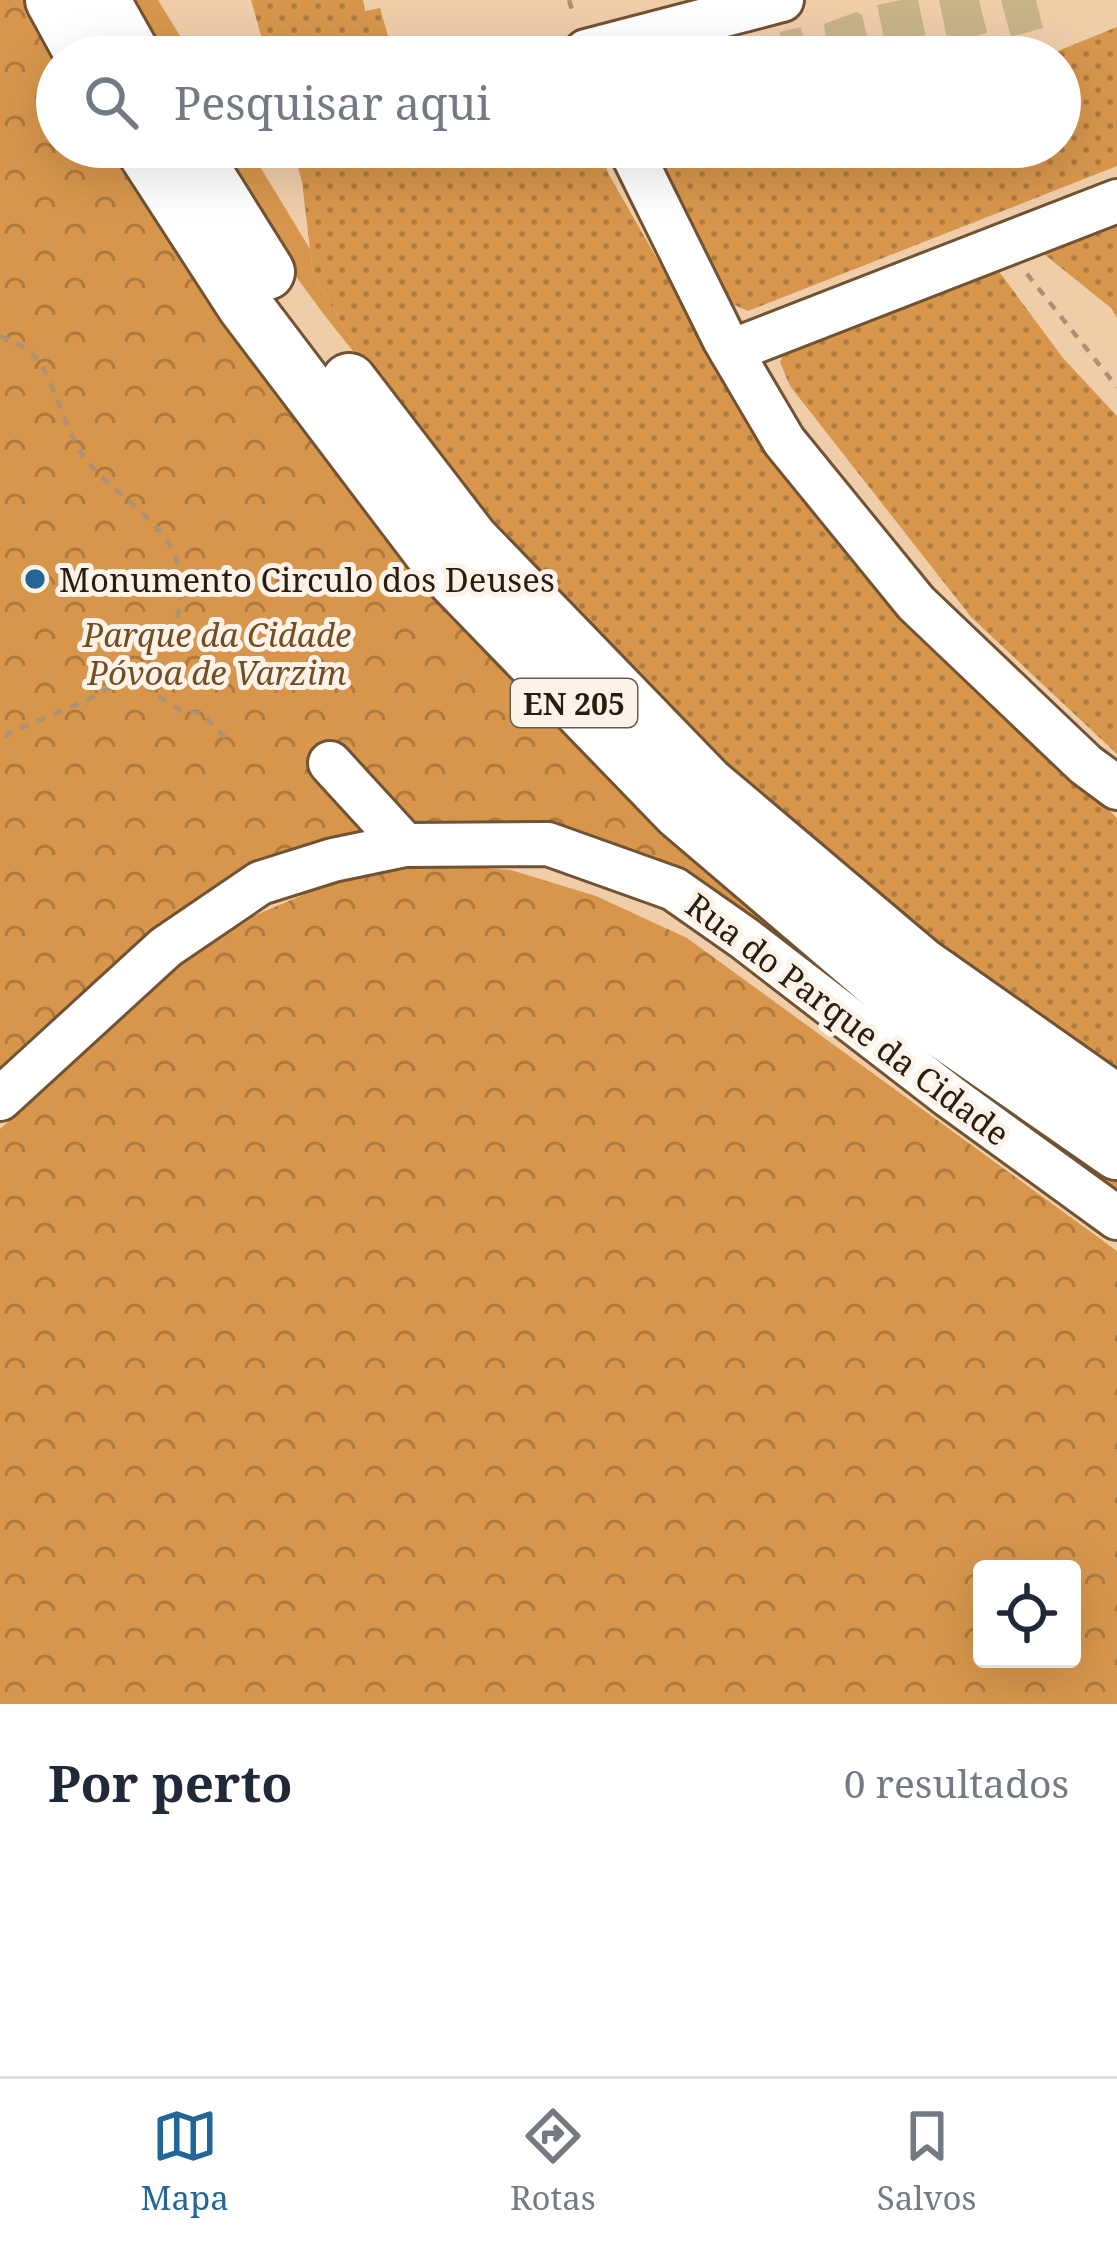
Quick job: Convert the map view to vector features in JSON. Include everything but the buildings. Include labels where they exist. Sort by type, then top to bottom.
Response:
[{"type":"main road","points":[[53,0],[73,36]]},
{"type":"main road","points":[[102,0],[122,36]]},
{"type":"main road","name":"EN 205","points":[[156,168],[245,306],[442,566],[680,812],[910,1008],[1117,1152]]},
{"type":"main road","name":"EN 205","points":[[202,168],[277,289],[471,540],[691,768],[921,965],[1117,1102]]},
{"type":"street","points":[[652,36],[782,0]]},
{"type":"street","points":[[639,168],[731,352],[784,442],[916,604],[1086,765],[1117,788]]},
{"type":"street","points":[[731,352],[1117,201]]},
{"type":"street","points":[[329,763],[405,845]]},
{"type":"street","name":"Rua do Parque da Cidade","points":[[0,1099],[166,947],[260,883],[333,860],[405,845],[548,844],[674,889],[1117,1218]]},
{"type":"path","points":[[1009,244],[1046,300],[1117,387]]},
{"type":"path","points":[[0,336],[33,353],[76,445],[104,483],[136,508],[170,546],[180,572],[181,602],[171,635],[153,658],[109,688],[9,733],[0,743]]},
{"type":"path","points":[[136,670],[153,693],[180,710],[203,714],[228,741]]},
{"type":"green space","name":"Parque da Cidade Póvoa de Varzim","points":[[0,0],[33,0],[48,36],[36,36],[36,168],[135,168],[695,855],[678,878],[550,830],[329,845],[0,1079]]},
{"type":"green space","points":[[133,0],[158,0],[180,36],[153,36]]},
{"type":"green space","points":[[251,0],[363,0],[365,11],[380,8],[388,36],[261,36]]},
{"type":"green space","points":[[1117,27],[1117,166],[748,311],[723,300],[659,168],[1081,168],[1081,42]]},
{"type":"green space","points":[[227,168],[261,168],[310,249],[313,274],[369,370],[286,263]]},
{"type":"green space","points":[[298,168],[606,168],[724,376],[978,687],[1117,818],[1117,1084],[946,952],[700,745],[504,538],[429,452],[369,370],[313,274]]},
{"type":"green space","points":[[1117,219],[1117,318],[1039,250]]},
{"type":"green space","points":[[995,266],[1063,358],[1117,416],[1117,754],[971,617],[790,386],[780,362],[786,349]]},
{"type":"green space","points":[[695,855],[1117,1179],[1117,1202],[678,878]]},
{"type":"green space","points":[[444,865],[511,870],[596,896],[687,938],[1117,1251],[1117,1704],[0,1704],[0,1129],[177,967],[239,922],[329,884]]},
{"type":"place","name":"Monumento Circulo dos Deuses","points":[[35,579]]}]
